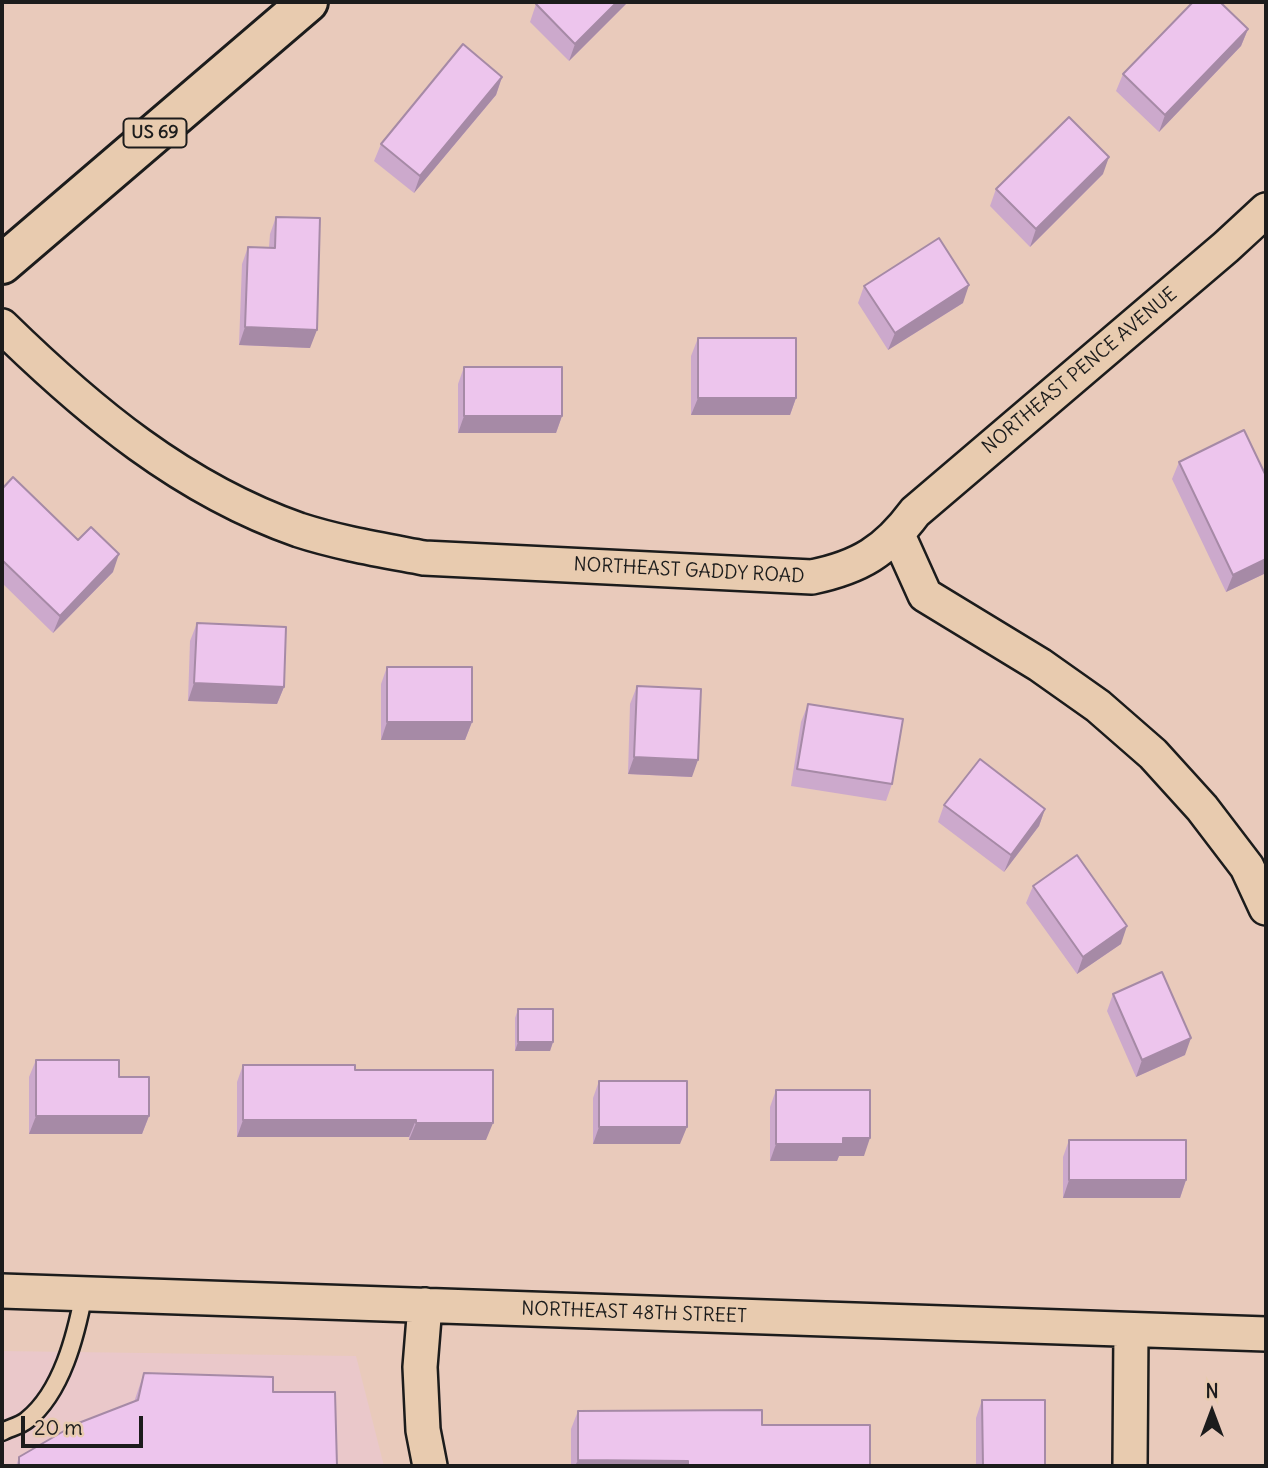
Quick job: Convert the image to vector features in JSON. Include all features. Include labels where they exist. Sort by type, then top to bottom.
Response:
[{"type":"main road","name":"US 69","points":[[2,264],[308,2]]},
{"type":"street","name":"NORTHEAST PENCE AVENUE","points":[[898,535],[915,512],[1266,210]]},
{"type":"street","name":"NORTHEAST GADDY ROAD","points":[[2,326],[66,387],[130,440],[183,476],[240,506],[299,530],[361,547],[424,558],[812,577],[841,571],[867,559],[898,535]]},
{"type":"street","points":[[898,535],[925,595],[1040,665],[1098,706],[1153,754],[1202,808],[1247,867],[1266,908]]},
{"type":"street","name":"NORTHEAST 48TH STREET","points":[[2,1292],[1266,1334]]},
{"type":"street","points":[[425,1305],[419,1367],[423,1430],[430,1466]]},
{"type":"street","points":[[1130,1466],[1131,1330]]},
{"type":"lane","points":[[2,1432],[26,1421],[54,1388],[76,1336],[84,1293]]},
{"type":"shaded area","points":[[2,1351],[356,1356],[384,1466],[2,1466]]},
{"type":"building","points":[[617,2],[575,44],[536,4]]},
{"type":"building","points":[[1193,2],[1220,2],[1248,29],[1165,115],[1123,74]]},
{"type":"building","points":[[463,44],[502,77],[420,176],[381,144]]},
{"type":"building","points":[[1069,117],[1109,157],[1036,229],[996,189]]},
{"type":"building","points":[[276,217],[320,218],[317,330],[245,327],[248,247],[275,248]]},
{"type":"building","points":[[939,238],[969,285],[895,333],[864,286]]},
{"type":"building","points":[[698,338],[796,338],[796,398],[698,398]]},
{"type":"building","points":[[464,367],[562,367],[562,416],[464,416]]},
{"type":"building","points":[[1244,430],[1266,476],[1266,559],[1233,575],[1179,462]]},
{"type":"building","points":[[13,477],[78,540],[91,527],[119,554],[60,616],[2,560],[2,489]]},
{"type":"building","points":[[197,623],[286,627],[284,687],[194,683]]},
{"type":"building","points":[[387,667],[472,667],[472,722],[387,722]]},
{"type":"building","points":[[637,686],[701,689],[698,760],[634,757]]},
{"type":"building","points":[[808,704],[903,719],[892,784],[797,769]]},
{"type":"building","points":[[980,759],[1045,809],[1011,855],[944,805]]},
{"type":"building","points":[[1077,855],[1127,926],[1083,957],[1033,886]]},
{"type":"building","points":[[1162,972],[1191,1038],[1142,1060],[1113,994]]},
{"type":"building","points":[[518,1009],[553,1009],[553,1042],[518,1042]]},
{"type":"building","points":[[36,1060],[119,1060],[119,1077],[149,1077],[149,1116],[36,1116]]},
{"type":"building","points":[[243,1065],[355,1065],[355,1070],[493,1070],[493,1123],[243,1120]]},
{"type":"building","points":[[599,1081],[687,1081],[687,1127],[599,1127]]},
{"type":"building","points":[[776,1090],[870,1090],[870,1138],[843,1138],[843,1144],[776,1144]]},
{"type":"building","points":[[1069,1140],[1186,1140],[1186,1180],[1069,1180]]},
{"type":"building","points":[[144,1373],[273,1377],[273,1392],[335,1392],[337,1466],[19,1466],[19,1457],[76,1424],[138,1400]]},
{"type":"building","points":[[982,1400],[1045,1400],[1045,1466],[983,1466]]},
{"type":"building","points":[[762,1410],[762,1425],[870,1425],[870,1466],[688,1466],[688,1461],[578,1460],[578,1411]]}]
